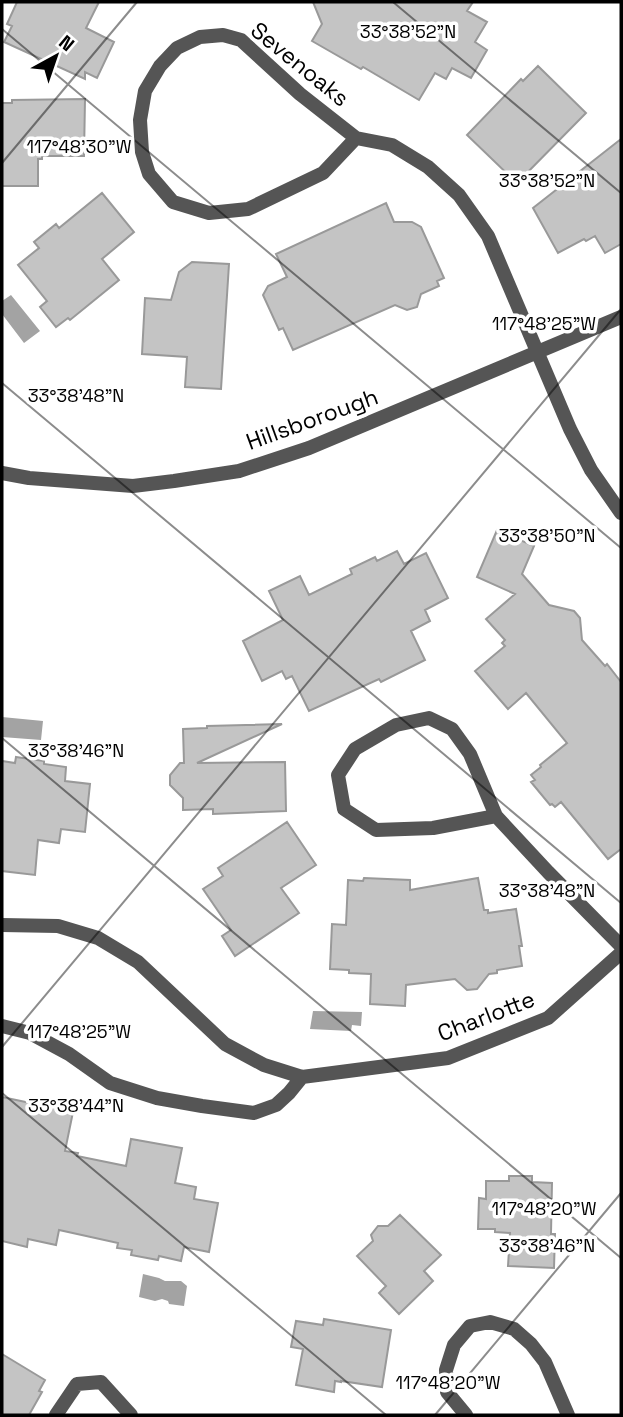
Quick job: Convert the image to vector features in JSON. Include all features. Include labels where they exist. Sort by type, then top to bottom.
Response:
[{"type":"street","name":"Sevenoaks","points":[[356,138],[323,173],[248,209],[209,213],[173,202],[149,174],[142,152],[140,120],[145,91],[160,66],[177,48],[200,37],[223,36],[241,40],[300,94],[356,138],[392,145],[428,167],[460,195],[488,236],[570,429],[591,470],[621,513]]},
{"type":"street","name":"Hillsborough","points":[[2,473],[29,478],[133,485],[239,471],[309,449],[621,317]]},
{"type":"street","points":[[496,816],[433,828],[376,830],[344,808],[338,775],[355,749],[396,725],[429,718],[452,729],[470,754],[496,816],[621,946]]},
{"type":"street","name":"Charlotte","points":[[2,925],[58,926],[98,938],[138,962],[225,1044],[264,1065],[302,1077],[448,1058],[548,1018],[621,953]]},
{"type":"street","points":[[2,1026],[30,1034],[69,1054],[110,1083],[157,1098],[202,1106],[254,1112],[276,1104],[302,1077]]},
{"type":"street","points":[[466,1415],[447,1392],[446,1370],[454,1345],[470,1326],[490,1322],[513,1329],[531,1344],[545,1362],[568,1415]]},
{"type":"street","points":[[56,1415],[77,1384],[101,1382],[131,1415]]},
{"type":"shaded area","points":[[11,295],[40,331],[24,343],[2,314],[2,301]]},
{"type":"shaded area","points":[[2,717],[43,721],[41,740],[2,737]]},
{"type":"shaded area","points":[[313,1011],[362,1012],[361,1026],[352,1025],[351,1031],[310,1029]]},
{"type":"shaded area","points":[[143,1274],[165,1281],[181,1281],[187,1286],[184,1306],[169,1304],[162,1299],[155,1301],[139,1297]]},
{"type":"building","points":[[17,2],[99,2],[86,28],[114,42],[97,78],[85,72],[85,79],[4,42],[12,26],[7,24]]},
{"type":"building","points":[[313,2],[473,2],[467,11],[487,22],[475,42],[487,50],[471,78],[452,68],[446,79],[435,73],[419,100],[312,41],[322,24]]},
{"type":"building","points":[[538,66],[586,113],[517,183],[467,135],[521,79],[523,81]]},
{"type":"building","points":[[85,99],[84,156],[42,156],[42,159],[38,159],[38,186],[2,186],[2,103],[12,103],[12,100]]},
{"type":"building","points":[[621,139],[621,244],[605,253],[595,236],[558,253],[533,208]]},
{"type":"building","points":[[102,193],[134,232],[102,259],[119,280],[70,320],[68,318],[56,327],[40,307],[47,301],[18,265],[39,248],[34,242],[56,224],[59,228]]},
{"type":"building","points":[[386,203],[394,222],[412,222],[421,227],[444,278],[437,281],[439,286],[421,294],[417,307],[407,310],[395,305],[293,350],[283,328],[279,330],[263,295],[268,286],[287,277],[276,254]]},
{"type":"building","points":[[192,262],[229,264],[221,389],[185,387],[187,357],[142,354],[145,298],[171,300],[179,272]]},
{"type":"building","points":[[497,530],[534,546],[522,574],[549,605],[574,611],[580,618],[582,640],[621,682],[621,849],[608,859],[561,802],[555,807],[550,805],[531,782],[535,780],[531,775],[540,765],[567,743],[526,693],[508,709],[475,671],[505,646],[502,643],[505,640],[486,619],[515,594],[477,577]]},
{"type":"building","points":[[397,551],[404,564],[426,553],[448,598],[425,610],[430,621],[411,631],[425,660],[381,682],[379,679],[309,711],[292,676],[286,679],[282,671],[262,681],[243,641],[283,620],[269,591],[300,576],[309,595],[352,574],[350,569],[375,557],[377,561]]},
{"type":"building","points":[[282,724],[197,763],[285,762],[286,811],[213,814],[213,809],[183,810],[183,798],[170,785],[170,775],[180,763],[184,763],[183,729]]},
{"type":"building","points":[[16,757],[66,767],[65,781],[90,784],[85,832],[61,829],[59,843],[38,840],[35,875],[2,871],[2,761],[15,763]]},
{"type":"building","points":[[287,822],[316,865],[281,888],[299,913],[235,956],[222,936],[231,930],[203,889],[223,876],[218,868]]},
{"type":"building","points":[[364,878],[410,880],[410,890],[478,878],[484,910],[488,910],[488,913],[516,909],[522,966],[489,974],[477,989],[467,990],[455,979],[406,985],[405,1006],[370,1004],[371,974],[330,969],[332,924],[346,925],[348,880],[363,881]]},
{"type":"building","points":[[2,1097],[73,1112],[65,1151],[78,1153],[77,1156],[126,1166],[131,1139],[182,1148],[175,1183],[196,1187],[194,1199],[218,1203],[209,1252],[184,1247],[181,1261],[159,1256],[158,1260],[131,1255],[132,1250],[117,1248],[118,1243],[59,1230],[56,1245],[28,1239],[27,1247],[2,1241]]},
{"type":"building","points":[[509,1176],[532,1176],[532,1182],[552,1183],[551,1234],[555,1234],[554,1268],[508,1266],[510,1233],[495,1232],[495,1229],[478,1229],[479,1198],[486,1199],[486,1181],[509,1181]]},
{"type":"building","points":[[400,1215],[441,1255],[424,1271],[433,1281],[399,1314],[379,1293],[386,1286],[357,1256],[373,1241],[371,1235],[378,1226],[388,1226]]},
{"type":"building","points":[[324,1319],[391,1330],[382,1387],[335,1381],[334,1392],[296,1385],[303,1349],[291,1347],[296,1321],[323,1325]]},
{"type":"building","points":[[2,1354],[45,1380],[39,1391],[42,1392],[29,1415],[2,1415]]}]
